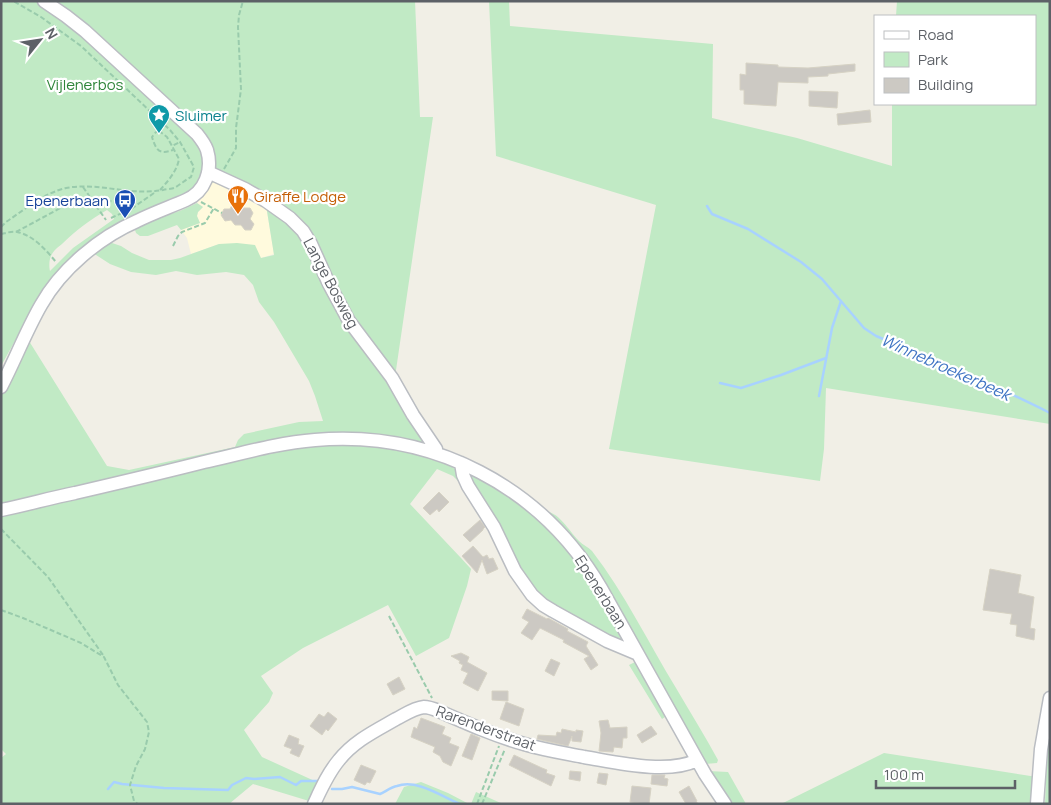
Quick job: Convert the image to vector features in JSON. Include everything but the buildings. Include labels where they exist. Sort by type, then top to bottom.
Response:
[{"type":"street","points":[[1,387],[42,304],[58,281],[79,258],[101,240],[122,228],[193,196],[213,175],[207,148],[197,134],[85,32],[44,1]]},
{"type":"street","name":"Lange Bosweg","points":[[213,175],[245,189],[266,201],[290,218],[303,231],[349,321],[392,378],[413,415],[433,443],[436,449],[435,453]]},
{"type":"street","name":"Epenerbaan","points":[[1,510],[265,448],[314,440],[345,439],[382,442],[417,448],[462,463],[487,476],[526,501],[552,524],[573,547],[595,578],[705,774],[725,804]]},
{"type":"street","points":[[462,463],[468,486],[494,527],[522,583],[532,594],[553,611],[606,641],[638,654]]},
{"type":"street","points":[[1037,804],[1041,750],[1050,698]]},
{"type":"street","name":"Rarenderstraat","points":[[314,804],[324,783],[339,760],[358,741],[413,710],[424,707],[429,707],[506,738],[549,750],[631,765],[670,766],[697,760]]},
{"type":"path","points":[[13,1],[41,17],[81,46],[165,125],[180,142],[194,166],[191,177],[175,188],[155,192],[131,208],[111,218]]},
{"type":"path","points":[[213,175],[236,148],[236,128],[241,89],[238,27],[242,1]]},
{"type":"path","points":[[165,125],[152,137],[156,149],[166,152],[180,142]]},
{"type":"path","points":[[159,132],[167,137],[179,159],[170,179],[160,190]]},
{"type":"path","points":[[1,227],[46,196],[61,190],[83,186],[155,192]]},
{"type":"path","points":[[83,186],[106,220]]},
{"type":"path","points":[[193,196],[222,213]]},
{"type":"path","points":[[16,232],[66,205],[108,200],[120,202],[131,208]]},
{"type":"path","points":[[173,246],[182,232],[205,223],[214,208]]},
{"type":"path","points":[[1,234],[16,232],[25,234],[56,262]]},
{"type":"path","points":[[1,529],[48,577],[104,657],[118,685],[146,722],[149,732],[145,749],[136,766],[130,785],[134,801],[138,804]]},
{"type":"path","points":[[1,610],[81,643],[104,657]]},
{"type":"path","points":[[389,616],[439,711]]},
{"type":"path","points":[[477,804],[506,738]]},
{"type":"path","points":[[482,804],[506,738]]},
{"type":"shaded area","points":[[212,182],[222,182],[266,205],[274,254],[261,258],[219,244],[191,254],[187,238],[181,230],[200,223],[197,216],[203,207],[197,203]]},
{"type":"green space","name":"Vijlenerbos","points":[[1,1],[415,1],[420,117],[433,117],[395,377],[424,420],[448,464],[459,472],[466,487],[453,476],[437,469],[410,504],[471,569],[449,638],[416,656],[388,605],[303,648],[261,676],[273,693],[269,702],[244,730],[262,757],[319,783],[309,801],[253,784],[229,804],[1,803],[1,758],[6,754],[1,749],[1,395],[29,341],[107,466],[129,470],[235,447],[238,440],[244,434],[299,422],[323,421],[309,381],[274,322],[259,302],[253,285],[244,275],[226,272],[197,275],[176,271],[156,275],[131,272],[110,264],[93,253],[109,242],[149,260],[171,260],[219,244],[237,243],[255,245],[261,258],[274,255],[266,205],[222,182],[200,183],[190,192],[165,201],[142,213],[128,217],[83,247],[50,282],[36,303],[1,366]],"holes":[[[107,210],[114,219],[73,248],[50,271],[50,258],[57,248],[89,221]]]},
{"type":"green space","points":[[489,1],[509,1],[510,26],[713,44],[712,118],[797,138],[892,166],[892,105],[1036,105],[1036,15],[896,15],[897,1],[1050,1],[1050,424],[826,388],[824,449],[820,481],[609,449],[656,205],[496,156]]},
{"type":"green space","points":[[197,203],[203,207],[197,216],[200,223],[181,230],[177,225],[148,236],[140,236],[136,233],[134,227]]},
{"type":"green space","points":[[473,474],[542,510],[554,514],[579,541],[592,551],[636,618],[713,751],[718,760],[717,763],[705,764],[633,649],[556,610],[527,586],[469,481],[470,475]]},
{"type":"green space","points":[[635,662],[665,717],[662,719],[629,665]]},
{"type":"green space","points":[[1050,741],[1050,804],[1045,804],[1047,757]]},
{"type":"green space","points":[[884,753],[1037,777],[1035,804],[781,804]]},
{"type":"green space","points":[[708,771],[728,772],[746,804],[731,804]]},
{"type":"green space","points":[[421,782],[469,804],[395,804],[404,787]]},
{"type":"green space","points":[[476,792],[503,804],[471,804]]},
{"type":"waterway","name":"Winnebroekerbeek","points":[[707,206],[712,214],[748,229],[801,262],[822,279],[864,328],[876,336],[985,382],[1050,413]]},
{"type":"waterway","points":[[819,396],[832,328],[841,301]]},
{"type":"waterway","points":[[720,383],[741,388],[826,358]]},
{"type":"waterway","points":[[108,789],[114,782],[164,788],[228,790],[232,785],[246,778],[280,777],[296,785],[301,781],[319,781]]},
{"type":"waterway","points":[[332,789],[352,787],[380,794],[405,784],[429,789],[460,804]]},
{"type":"place","name":"Sluimer","points":[[159,134]]},
{"type":"place","name":"Giraffe Lodge","points":[[238,215]]},
{"type":"place","name":"Epenerbaan","points":[[125,219]]}]
